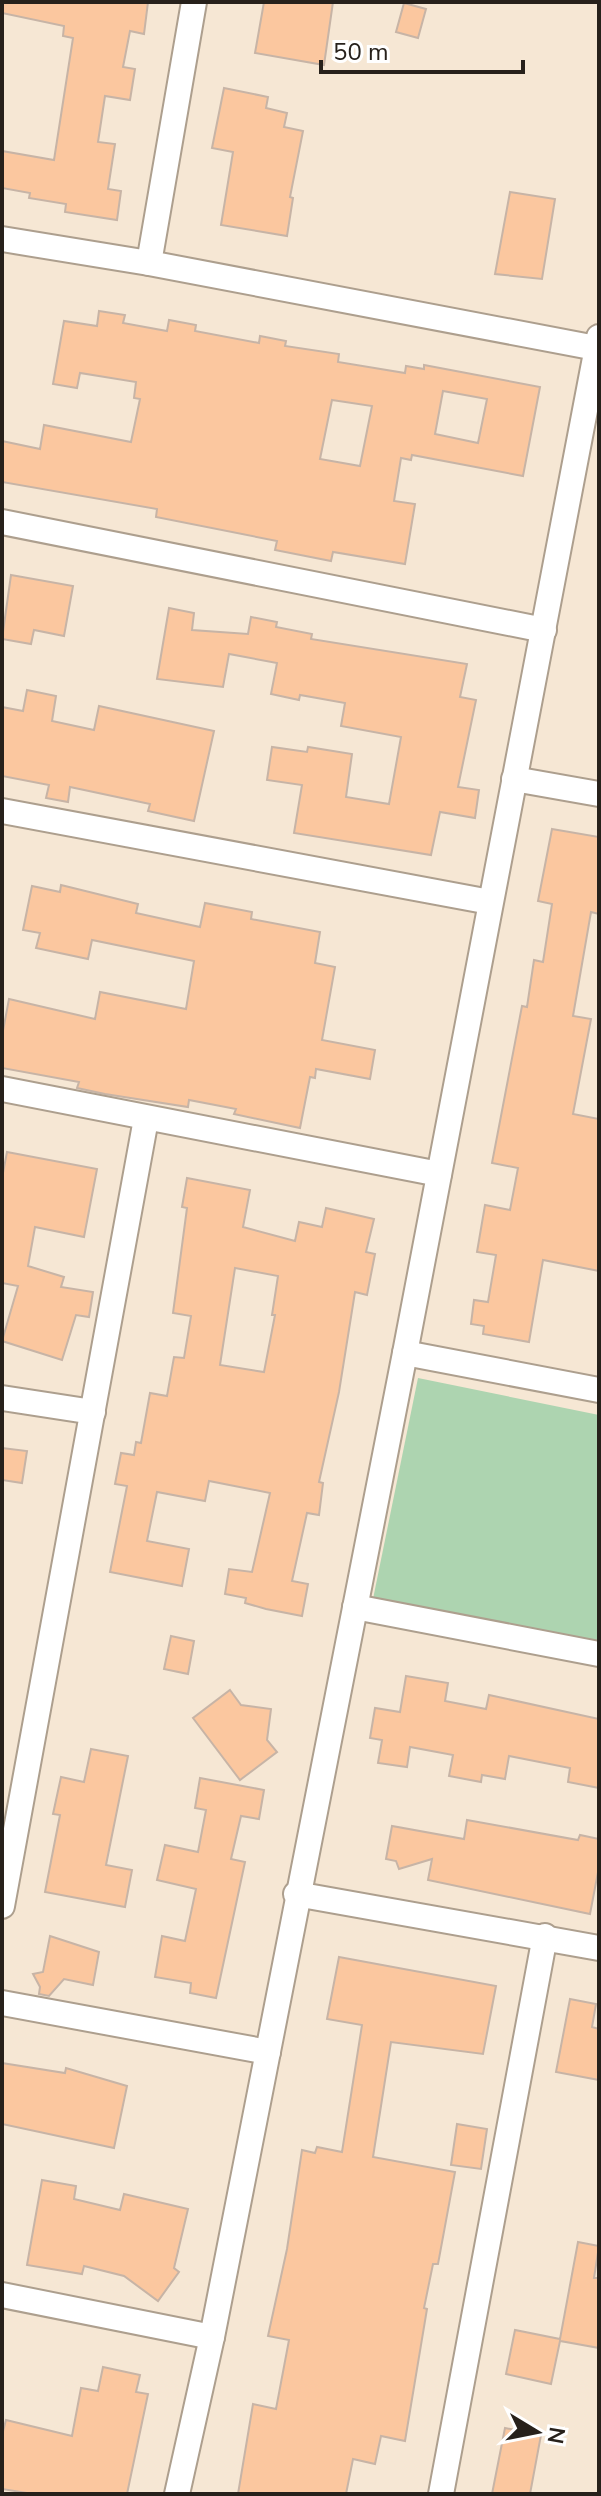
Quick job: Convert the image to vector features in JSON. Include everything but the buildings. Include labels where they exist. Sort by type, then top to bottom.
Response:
[{"type":"street","points":[[149,263],[194,2]]},
{"type":"street","points":[[2,239],[597,342],[405,1353],[296,1894],[212,2337],[177,2494]]},
{"type":"street","points":[[2,522],[544,630]]},
{"type":"street","points":[[514,779],[599,794]]},
{"type":"street","points":[[2,811],[490,902]]},
{"type":"street","points":[[2,1089],[439,1174]]},
{"type":"street","points":[[2,1906],[146,1119]]},
{"type":"street","points":[[405,1353],[599,1390]]},
{"type":"street","points":[[2,1398],[93,1412]]},
{"type":"street","points":[[355,1607],[599,1654]]},
{"type":"street","points":[[296,1894],[599,1948]]},
{"type":"street","points":[[441,2494],[545,1936]]},
{"type":"street","points":[[2,2003],[268,2052]]},
{"type":"street","points":[[2,2295],[212,2337]]},
{"type":"green space","points":[[418,1378],[599,1415],[599,1645],[373,1599]]}]
